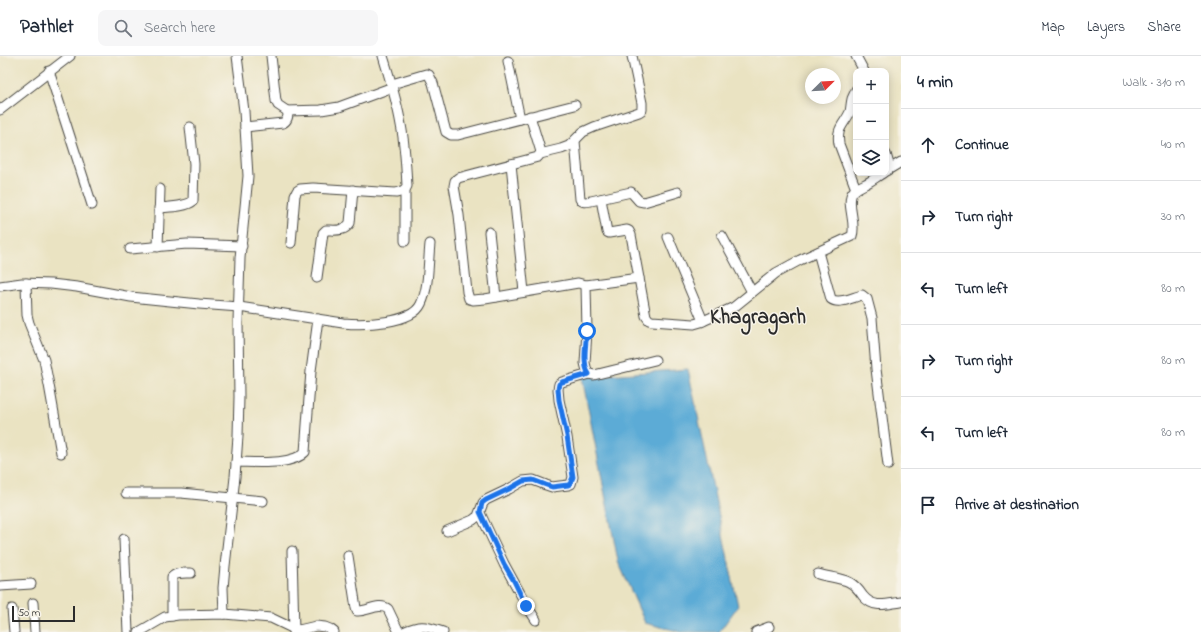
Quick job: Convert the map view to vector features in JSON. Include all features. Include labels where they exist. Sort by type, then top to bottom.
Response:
[{"type":"street","points":[[224,614],[223,588],[238,436],[238,322],[242,246],[248,176],[245,127],[237,56]]},
{"type":"street","points":[[271,56],[276,100],[278,104],[287,111],[321,110],[338,107],[426,74],[429,75],[433,83],[446,132],[451,136],[575,105]]},
{"type":"street","points":[[383,56],[401,124],[405,149],[407,186],[405,190],[405,241]]},
{"type":"street","points":[[632,56],[642,103],[642,110],[583,132],[569,146],[540,154],[538,157],[458,178],[455,181],[454,186],[469,299],[473,300],[496,297],[578,283],[586,285],[639,278]]},
{"type":"street","points":[[856,56],[862,68]]},
{"type":"street","points":[[0,110],[67,57]]},
{"type":"street","points":[[508,61],[520,119]]},
{"type":"street","points":[[49,71],[92,205]]},
{"type":"street","points":[[853,97],[849,114],[840,128],[838,138],[856,189]]},
{"type":"street","points":[[245,127],[283,123],[286,121],[288,116],[287,111]]},
{"type":"street","points":[[530,116],[541,152],[540,154]]},
{"type":"street","points":[[159,208],[190,204],[193,201],[194,164],[190,127]]},
{"type":"street","points":[[575,141],[580,199],[582,201],[585,202],[631,192],[639,201],[644,202],[678,192]]},
{"type":"street","points":[[889,169],[901,162]]},
{"type":"street","points":[[511,164],[524,292]]},
{"type":"street","points":[[601,199],[607,232],[609,233],[626,230],[629,231],[631,235],[646,316],[652,321],[694,324],[734,307],[776,272],[852,236],[854,226],[850,200],[851,195],[856,189],[878,176]]},
{"type":"street","points":[[291,242],[295,195],[300,189],[313,188],[396,193],[405,190]]},
{"type":"street","points":[[158,247],[160,189]]},
{"type":"street","points":[[317,278],[323,233],[326,230],[340,230],[349,226],[354,190]]},
{"type":"street","points":[[489,232],[496,297]]},
{"type":"street","points":[[722,236],[752,292]]},
{"type":"street","points":[[668,237],[703,321]]},
{"type":"street","points":[[130,249],[187,244],[242,246]]},
{"type":"street","points":[[0,286],[26,283],[51,284],[154,300],[239,306],[343,323],[359,325],[375,324],[394,321],[417,310],[421,305],[424,297],[430,244]]},
{"type":"street","points":[[818,252],[831,299],[834,301],[839,301],[862,295],[865,296],[869,304],[874,330],[876,369],[888,465]]},
{"type":"street","points":[[26,283],[27,314],[29,323],[44,360],[61,453]]},
{"type":"street","points":[[586,285],[587,331],[585,363],[589,374]]},
{"type":"street","points":[[236,462],[275,462],[297,458],[305,452],[311,371],[318,319]]},
{"type":"street","points":[[447,531],[473,520],[478,516],[482,503],[523,481],[533,480],[552,487],[570,484],[573,477],[567,436],[559,400],[559,384],[589,374],[655,360]]},
{"type":"street","points":[[126,493],[181,493],[263,501]]},
{"type":"street","points":[[480,512],[504,564],[526,606],[536,620]]},
{"type":"street","points":[[124,540],[128,632]]},
{"type":"street","points":[[292,551],[294,630]]},
{"type":"street","points":[[348,556],[357,611],[385,606],[388,609],[399,632]]},
{"type":"street","points":[[172,616],[172,577],[177,573],[191,573]]},
{"type":"street","points":[[818,574],[849,582],[856,586],[866,600],[872,603],[879,605],[901,602]]},
{"type":"street","points":[[0,586],[31,584]]},
{"type":"street","points":[[33,603],[36,632]]},
{"type":"street","points":[[12,609],[14,632]]},
{"type":"street","points":[[141,632],[160,620],[172,616],[224,614],[271,618],[294,630],[316,626],[330,629],[334,632]]},
{"type":"street","points":[[403,632],[413,627],[425,626],[443,632]]},
{"type":"street","points":[[756,632],[768,627]]},
{"type":"water","points":[[688,369],[738,606],[719,632],[681,632],[645,623],[618,561],[582,377]]},
{"type":"district","name":"Khagragarh","points":[[758,316]]},
{"type":"route","points":[[526,606],[504,564],[480,512],[482,503],[486,500],[523,481],[533,480],[552,487],[570,484],[573,477],[558,389],[559,384],[562,382],[589,374],[585,363],[587,331]]}]
